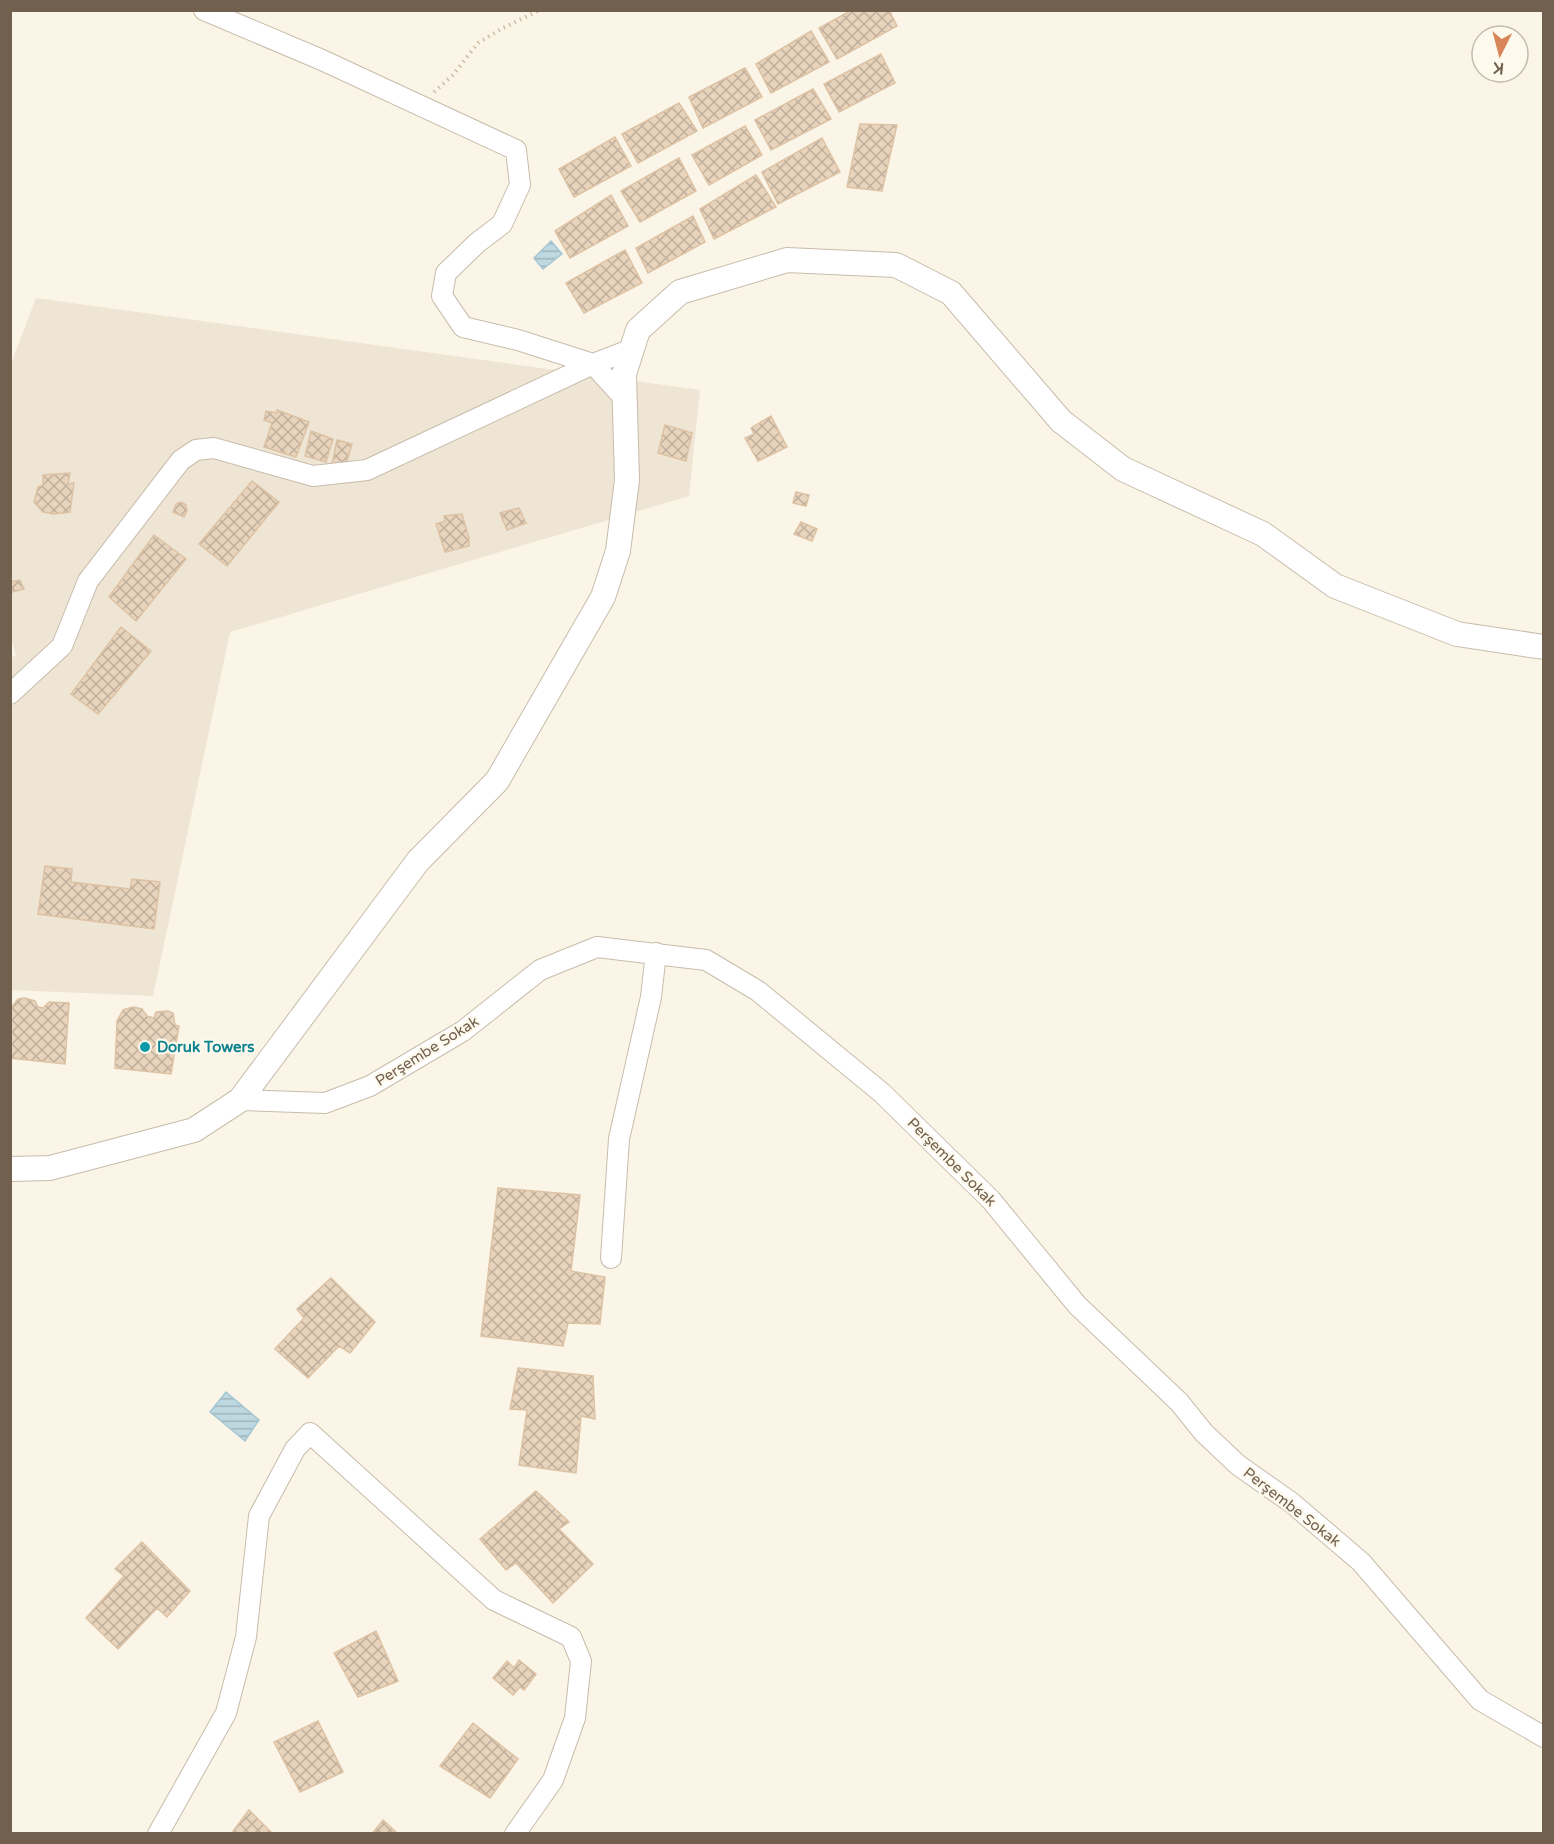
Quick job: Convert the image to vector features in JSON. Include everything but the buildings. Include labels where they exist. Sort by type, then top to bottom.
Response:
[{"type":"street","points":[[204,10],[322,60],[516,150],[520,185],[502,224],[477,243],[446,273],[442,296],[463,327],[518,340],[593,364],[625,399]]},
{"type":"street","points":[[10,1169],[50,1168],[194,1130],[240,1100],[418,861],[497,781],[603,597],[618,551],[627,480],[624,374],[638,330],[680,292],[787,260],[896,266],[951,293],[1060,421],[1123,469],[1263,534],[1335,586],[1457,634],[1544,647]]},
{"type":"street","points":[[10,694],[62,646],[88,581],[181,460],[196,450],[214,448],[313,476],[367,471],[593,364],[632,349]]},
{"type":"street","name":"Perşembe Sokak","points":[[240,1100],[325,1103],[370,1086],[463,1031],[540,970],[597,947],[706,960],[758,991],[882,1093],[991,1200],[1077,1305],[1179,1402],[1204,1433],[1238,1465],[1292,1503],[1361,1562],[1480,1700],[1544,1737]]},
{"type":"street","points":[[611,1258],[620,1139],[651,997],[656,953]]},
{"type":"street","points":[[158,1833],[226,1713],[246,1637],[259,1516],[295,1449],[310,1433],[494,1600],[571,1637],[581,1661],[575,1718],[553,1780],[514,1833]]},
{"type":"path","points":[[415,103],[434,92],[453,75],[478,43],[540,10]]},
{"type":"shaded area","points":[[36,298],[700,390],[689,496],[230,632],[153,996],[11,990],[10,659],[16,655],[10,635],[10,366]]},
{"type":"water","points":[[551,241],[562,254],[543,269],[534,258]]},
{"type":"water","points":[[226,1392],[259,1420],[245,1441],[210,1412]]},
{"type":"place","name":"Doruk Towers","points":[[145,1047]]}]
